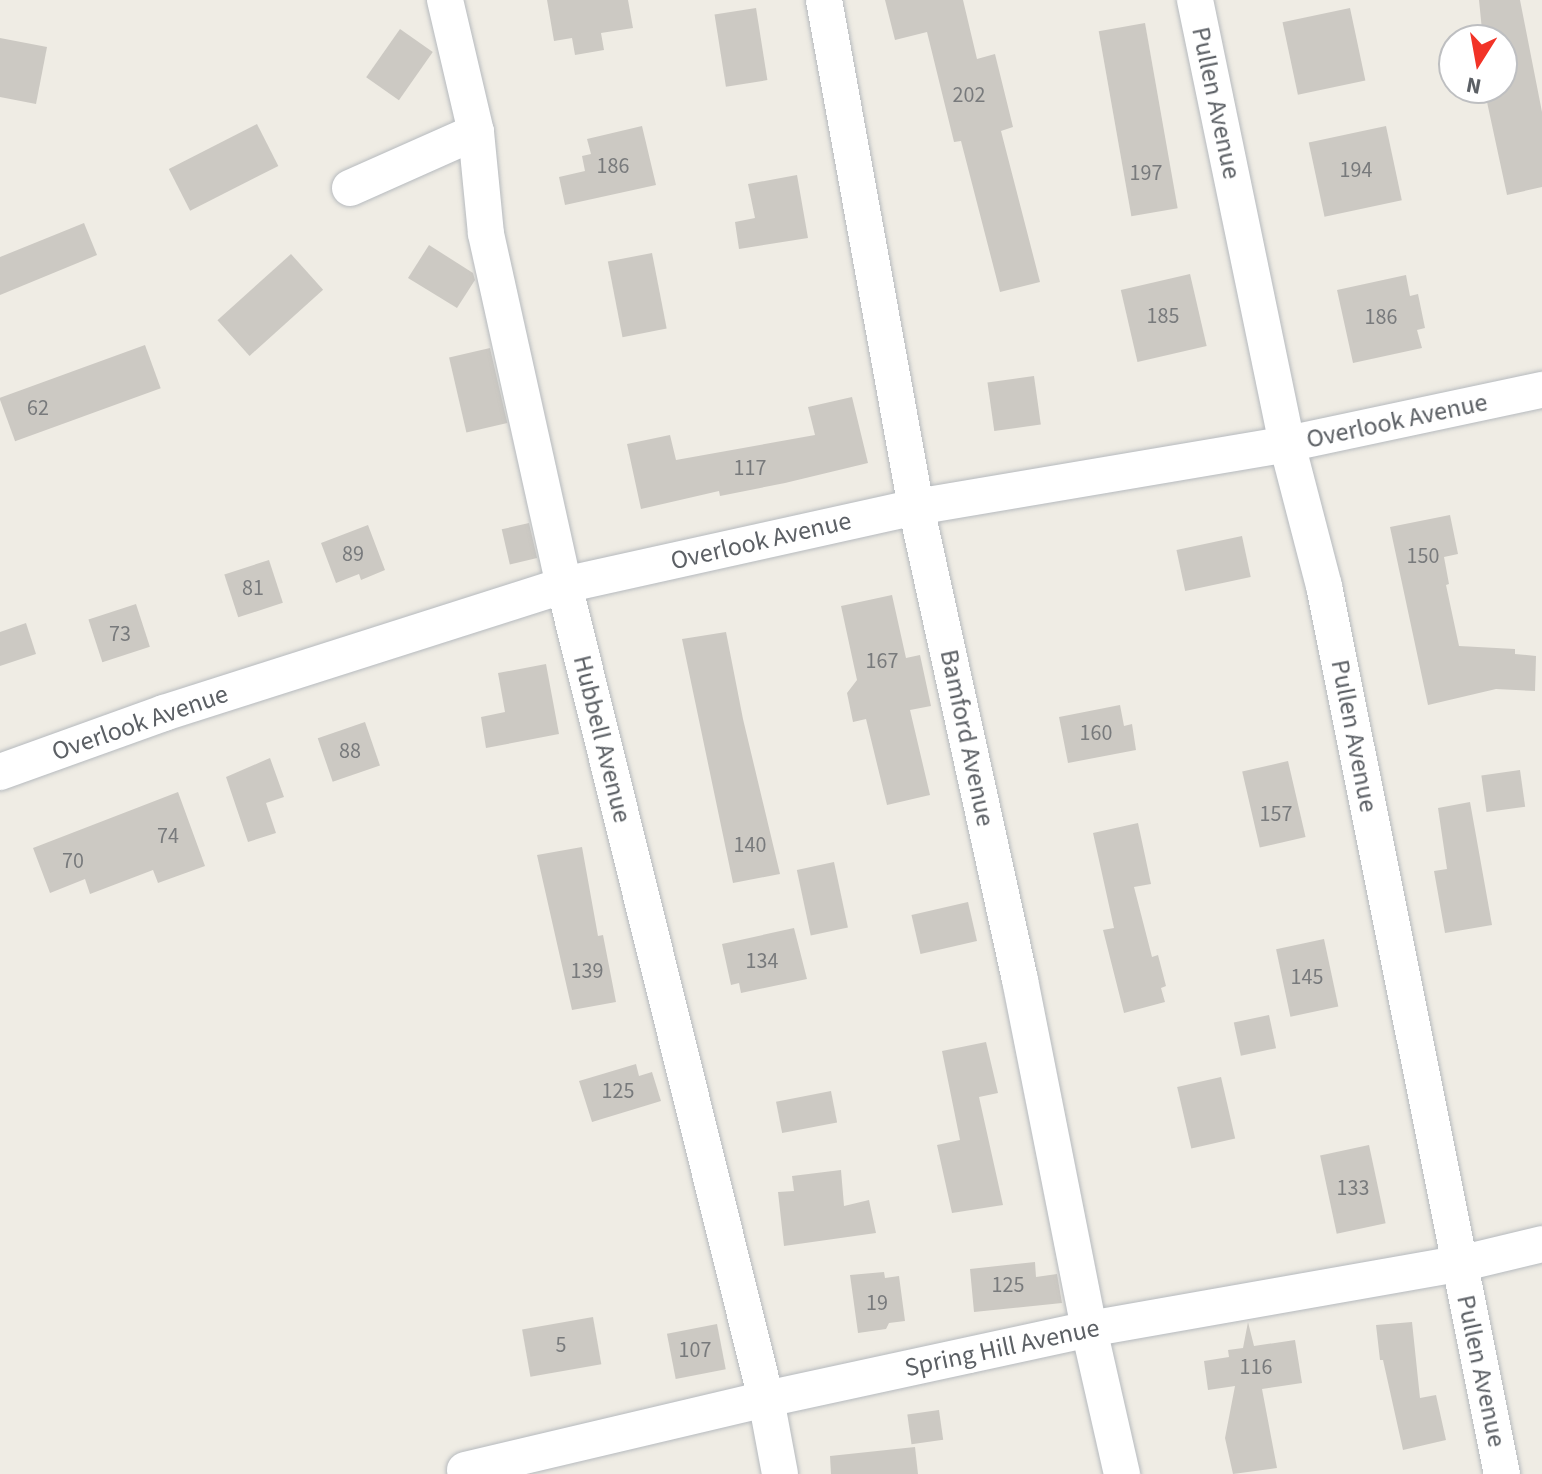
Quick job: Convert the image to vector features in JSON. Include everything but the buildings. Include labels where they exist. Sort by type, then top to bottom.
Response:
[{"type":"street","name":"Hubbell Avenue","points":[[445,0],[476,132],[486,234],[564,585],[766,1399],[780,1474]]},
{"type":"street","name":"Bamford Avenue","points":[[824,0],[916,507],[1020,980],[1089,1329],[1122,1474]]},
{"type":"street","name":"Pullen Avenue","points":[[1195,0],[1287,444],[1324,586],[1502,1474]]},
{"type":"street","points":[[350,188],[476,132]]},
{"type":"street","name":"Overlook Avenue","points":[[0,772],[164,713],[564,585],[916,507],[1287,444],[1542,390]]},
{"type":"street","name":"Spring Hill Avenue","points":[[464,1473],[766,1399],[1089,1329],[1459,1264],[1542,1244]]}]
